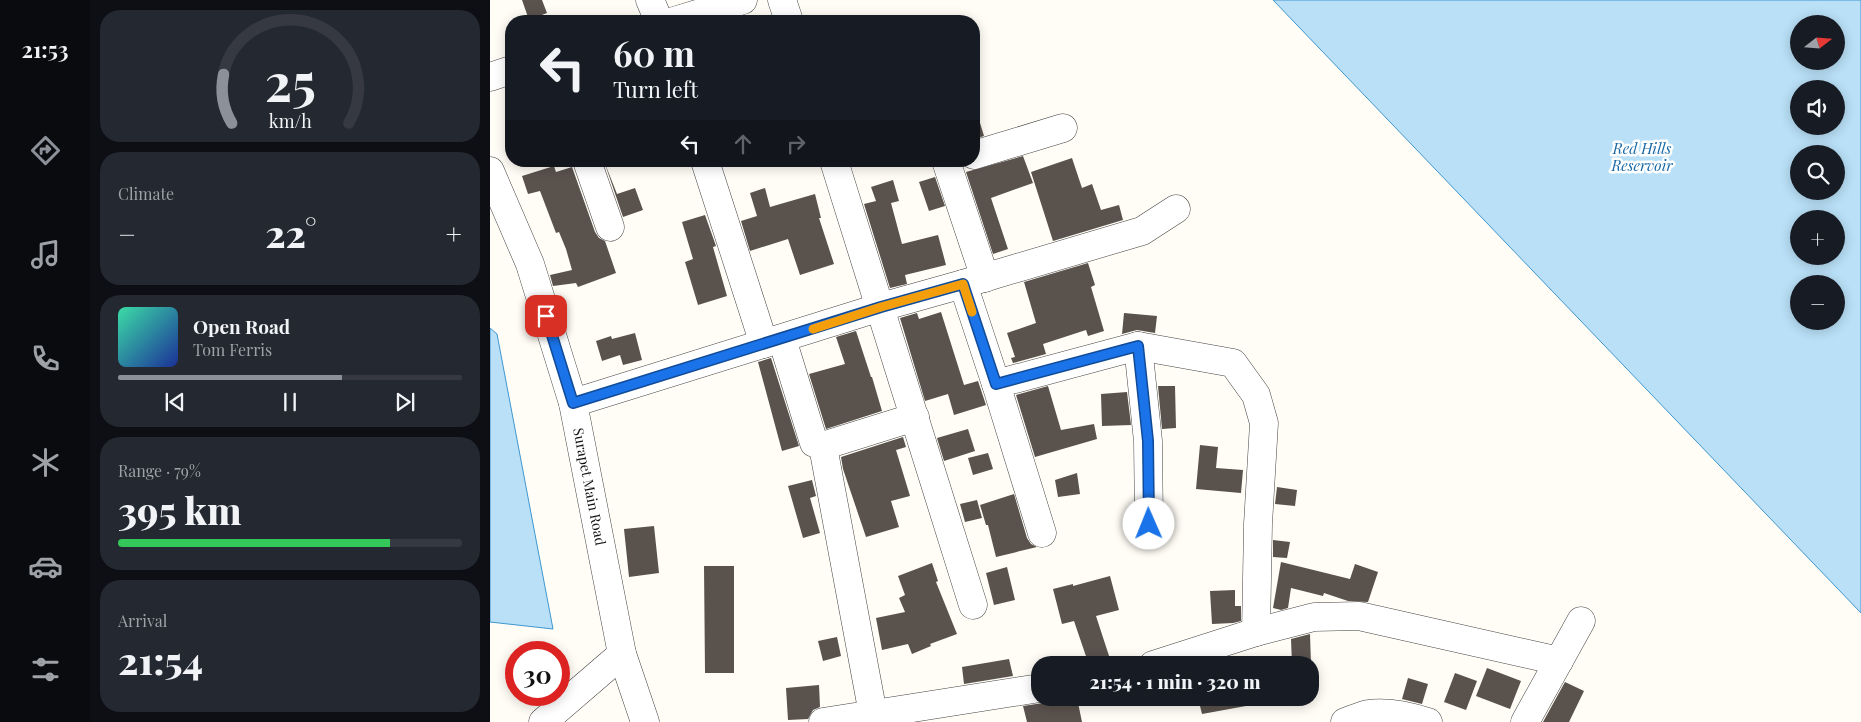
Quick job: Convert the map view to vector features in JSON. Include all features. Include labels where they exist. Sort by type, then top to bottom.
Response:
[{"type":"street","points":[[650,0],[656,15]]},
{"type":"street","points":[[694,15],[743,0]]},
{"type":"street","points":[[782,0],[786,15]]},
{"type":"street","points":[[490,77],[505,72]]},
{"type":"street","points":[[980,153],[1063,128]]},
{"type":"street","points":[[589,167],[610,227]]},
{"type":"street","points":[[706,167],[814,443]]},
{"type":"street","points":[[836,167],[973,605]]},
{"type":"street","points":[[950,167],[996,384],[1042,534]]},
{"type":"street","name":"Surapet Main Road","points":[[491,176],[530,264],[573,403],[622,654],[645,722]]},
{"type":"street","points":[[573,403],[881,307],[1142,231],[1176,209]]},
{"type":"street","points":[[996,384],[1138,346],[1234,363],[1256,395],[1264,423],[1258,524],[1256,632]]},
{"type":"street","points":[[1138,346],[1148,441],[1149,524]]},
{"type":"street","points":[[873,714],[824,448],[832,442],[915,417]]},
{"type":"street","points":[[1184,656],[1256,632],[1314,617],[1359,616],[1559,661]]},
{"type":"street","points":[[1525,722],[1581,621]]},
{"type":"street","points":[[543,722],[622,654]]},
{"type":"street","points":[[824,722],[1031,689]]},
{"type":"street","points":[[1345,722],[1368,714],[1410,716],[1428,722]]},
{"type":"water","name":"Red Hills Reservoir","points":[[1273,0],[1861,0],[1861,613]]},
{"type":"water","points":[[490,328],[497,334],[553,629],[490,622]]},
{"type":"building","points":[[522,0],[542,0],[547,13],[527,15]]},
{"type":"building","points":[[980,123],[984,136],[980,137]]},
{"type":"building","points":[[1023,156],[1033,183],[991,198],[1008,249],[993,254],[966,172]]},
{"type":"building","points":[[1072,158],[1082,188],[1092,184],[1101,210],[1119,205],[1123,220],[1053,241],[1031,172]]},
{"type":"building","points":[[551,167],[554,167],[556,172],[572,167],[595,232],[599,238],[605,241],[616,273],[578,287],[576,283],[553,286],[550,275],[572,270],[566,249],[559,232],[556,233],[540,191],[528,194],[522,176]]},
{"type":"building","points":[[606,167],[617,194],[635,188],[643,210],[623,217]]},
{"type":"building","points":[[935,177],[945,206],[929,211],[919,182]]},
{"type":"building","points":[[893,180],[899,201],[891,203],[902,244],[938,235],[946,265],[905,275],[907,284],[890,288],[864,204],[876,201],[871,187]]},
{"type":"building","points":[[765,188],[770,207],[815,194],[821,218],[819,218],[834,264],[800,275],[788,239],[750,251],[741,221],[757,216],[750,193]]},
{"type":"building","points":[[705,215],[716,246],[713,247],[727,296],[698,305],[685,262],[693,259],[682,222]]},
{"type":"building","points":[[1088,263],[1095,285],[1091,287],[1104,331],[1088,336],[1086,330],[1043,344],[1046,354],[1013,363],[1011,358],[1015,357],[1007,333],[1036,323],[1024,282]]},
{"type":"building","points":[[941,312],[964,385],[978,381],[986,405],[954,415],[948,394],[925,401],[900,318],[917,313],[919,319]]},
{"type":"building","points":[[1124,313],[1157,316],[1155,333],[1137,330],[1122,334]]},
{"type":"building","points":[[856,331],[882,411],[826,429],[809,374],[845,364],[836,337]]},
{"type":"building","points":[[635,333],[642,360],[623,365],[620,355],[602,361],[596,341],[611,336],[612,339]]},
{"type":"building","points":[[771,358],[799,446],[782,451],[758,362]]},
{"type":"building","points":[[1048,386],[1061,430],[1094,424],[1097,439],[1035,457],[1016,395]]},
{"type":"building","points":[[1158,386],[1175,386],[1176,428],[1162,429]]},
{"type":"building","points":[[1127,392],[1131,425],[1102,426],[1101,394]]},
{"type":"building","points":[[968,429],[975,451],[944,461],[937,438]]},
{"type":"building","points":[[903,437],[906,447],[896,450],[910,496],[891,501],[899,527],[866,537],[843,469],[841,457]]},
{"type":"building","points":[[1200,445],[1218,447],[1216,468],[1243,470],[1241,493],[1196,489]]},
{"type":"building","points":[[988,453],[993,469],[973,475],[968,458]]},
{"type":"building","points":[[1077,473],[1080,494],[1058,497],[1055,480]]},
{"type":"building","points":[[812,480],[816,496],[810,498],[820,533],[803,538],[788,486]]},
{"type":"building","points":[[1277,487],[1297,490],[1295,506],[1275,504]]},
{"type":"building","points":[[1014,494],[1027,538],[1031,544],[1037,547],[996,557],[988,525],[986,525],[980,505]]},
{"type":"building","points":[[977,500],[982,518],[965,522],[960,504]]},
{"type":"building","points":[[654,526],[659,573],[629,577],[624,529]]},
{"type":"building","points":[[1273,540],[1290,542],[1287,558],[1273,557]]},
{"type":"building","points":[[1281,562],[1350,579],[1355,564],[1378,572],[1368,602],[1348,601],[1324,593],[1323,596],[1291,588],[1288,608],[1281,610],[1273,608]]},
{"type":"building","points":[[932,563],[938,581],[936,582],[957,634],[930,644],[931,646],[912,654],[908,644],[882,650],[876,618],[905,612],[899,598],[905,595],[898,576]]},
{"type":"building","points":[[704,566],[734,566],[734,673],[705,673]]},
{"type":"building","points":[[1007,567],[1015,600],[994,605],[986,573]]},
{"type":"building","points":[[1110,576],[1119,610],[1096,616],[1109,656],[1086,656],[1074,621],[1062,624],[1053,589],[1073,584],[1073,586]]},
{"type":"building","points":[[1235,590],[1235,606],[1241,606],[1241,621],[1212,624],[1210,591]]},
{"type":"building","points":[[1310,634],[1311,656],[1292,656],[1291,639]]},
{"type":"building","points":[[837,637],[841,656],[823,661],[818,641]]},
{"type":"building","points":[[1009,659],[1013,676],[964,684],[962,667]]},
{"type":"building","points":[[1487,668],[1521,681],[1510,709],[1476,696]]},
{"type":"building","points":[[1455,673],[1477,681],[1466,710],[1444,702]]},
{"type":"building","points":[[1408,678],[1428,684],[1422,704],[1402,699]]},
{"type":"building","points":[[1565,682],[1584,691],[1569,722],[1543,722]]},
{"type":"building","points":[[819,685],[820,707],[813,710],[808,719],[788,720],[786,688]]},
{"type":"building","points":[[1023,706],[1079,706],[1082,722],[1027,722]]},
{"type":"building","points":[[1200,706],[1246,706],[1202,714]]},
{"type":"slow traffic","points":[[813,329],[881,307],[963,284],[972,312]]},
{"type":"route","points":[[546,316],[573,403],[881,307],[963,284],[996,384],[1138,346],[1148,441],[1149,524]]}]
